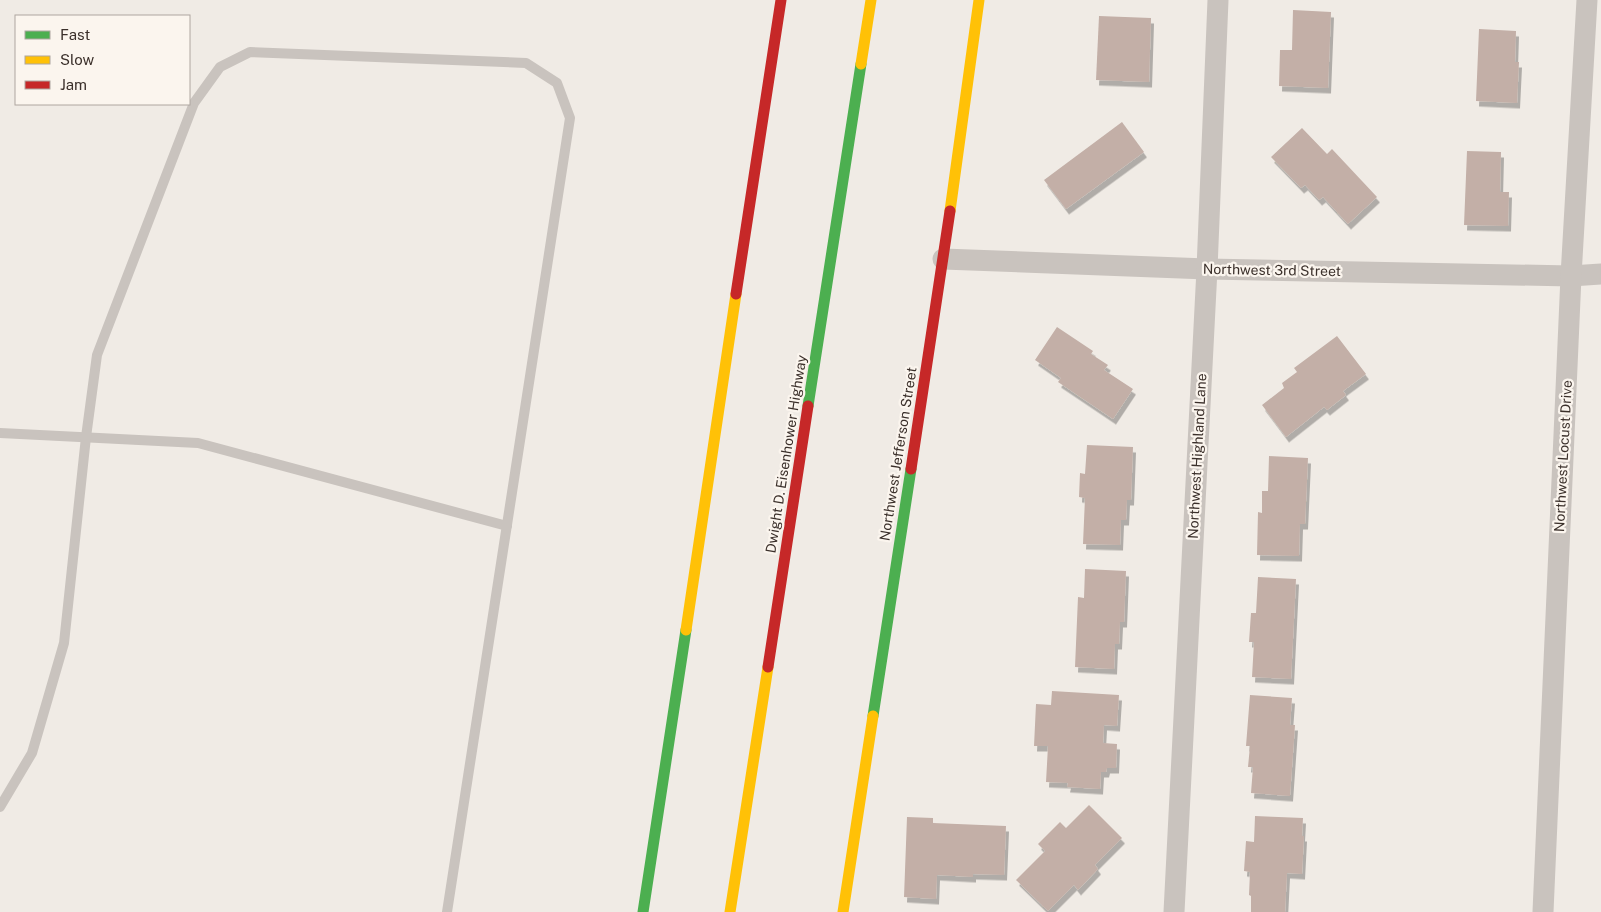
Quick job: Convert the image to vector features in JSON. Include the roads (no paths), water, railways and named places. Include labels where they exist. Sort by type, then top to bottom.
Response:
[{"type":"main road","points":[[643,912],[781,0]]},
{"type":"main road","name":"Dwight D. Eisenhower Highway","points":[[730,912],[871,0]]},
{"type":"main road","name":"Northwest Jefferson Street","points":[[843,912],[943,259],[979,0]]},
{"type":"street","name":"Northwest Highland Lane","points":[[1174,912],[1207,269],[1218,0]]},
{"type":"street","name":"Northwest Locust Drive","points":[[1543,912],[1571,276],[1587,0]]},
{"type":"street","name":"Northwest 3rd Street","points":[[943,259],[1207,269],[1571,276],[1601,274]]},
{"type":"lane","points":[[0,807],[32,753],[64,643],[86,437],[97,355],[194,103],[220,67],[250,52],[526,64],[557,83],[570,118],[447,912]]},
{"type":"lane","points":[[0,433],[198,442],[507,526]]}]
